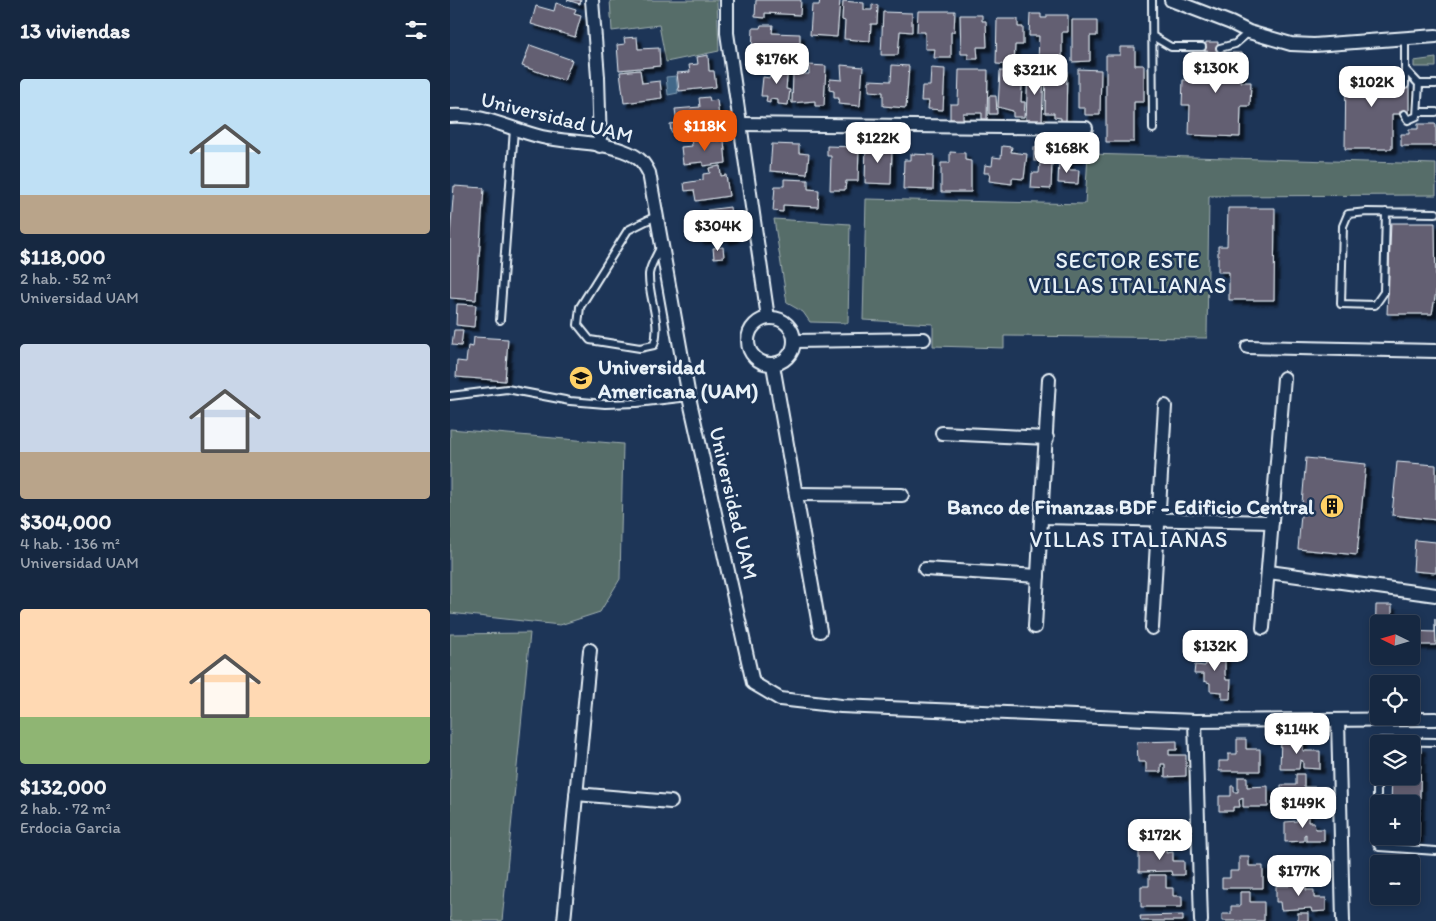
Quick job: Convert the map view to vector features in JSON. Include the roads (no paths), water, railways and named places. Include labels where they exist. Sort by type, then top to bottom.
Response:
[{"type":"street","points":[[592,0],[598,77],[600,146]]},
{"type":"street","points":[[727,0],[726,34],[768,318]]},
{"type":"street","points":[[1170,0],[1231,23],[1249,32],[1291,44],[1314,45],[1436,36]]},
{"type":"street","name":"Universidad UAM","points":[[450,116],[465,115],[481,118],[541,137],[627,152],[642,160],[649,174],[689,397],[753,683],[780,699],[841,706],[1123,716],[1196,721],[1436,719]]},
{"type":"street","points":[[739,124],[1086,128]]},
{"type":"street","points":[[768,318],[776,318],[789,326],[795,341],[792,353],[784,361],[773,365],[758,361],[748,348],[748,340],[754,325],[768,318]]},
{"type":"street","points":[[795,341],[924,339]]},
{"type":"street","points":[[1248,347],[1436,351]]},
{"type":"street","points":[[773,365],[820,631]]},
{"type":"street","points":[[1263,628],[1270,572],[1272,522],[1284,378]]},
{"type":"street","points":[[1035,627],[1049,379]]},
{"type":"street","points":[[1152,628],[1166,406]]},
{"type":"street","points":[[942,434],[1047,438]]},
{"type":"street","points":[[797,494],[902,495]]},
{"type":"street","points":[[1042,517],[1272,522]]},
{"type":"street","points":[[925,569],[1038,576]]},
{"type":"street","points":[[1270,572],[1436,595]]},
{"type":"street","points":[[564,921],[590,650]]},
{"type":"street","points":[[1338,720],[1343,921]]},
{"type":"street","points":[[1196,721],[1201,921]]},
{"type":"street","points":[[576,794],[671,802]]},
{"type":"lane","points":[[1152,0],[1154,37],[1153,129]]},
{"type":"lane","points":[[1220,48],[1235,44],[1249,32]]},
{"type":"lane","points":[[1154,37],[1171,46],[1202,47]]},
{"type":"lane","points":[[1405,39],[1405,85]]},
{"type":"lane","points":[[1404,114],[1406,119],[1412,120],[1418,112],[1419,84],[1406,69]]},
{"type":"lane","points":[[1419,84],[1436,84]]},
{"type":"lane","points":[[1418,112],[1436,112]]},
{"type":"lane","points":[[500,320],[514,128]]},
{"type":"lane","points":[[1386,212],[1384,292],[1375,305],[1341,304],[1342,226],[1348,214],[1367,212],[1386,212],[1436,213]]},
{"type":"lane","points":[[656,216],[628,230],[580,307],[578,325],[590,340],[640,348],[654,344],[657,335],[650,293],[649,272],[661,245]]},
{"type":"lane","points":[[450,396],[507,389],[570,401],[606,404],[637,404],[689,397]]},
{"type":"lane","points":[[1436,742],[1381,741],[1378,743],[1377,756],[1377,844],[1379,848],[1436,851]]},
{"type":"water","points":[[676,76],[678,93],[668,95],[666,77]]},
{"type":"place","name":"Universidad Americana (UAM)","points":[[581,378]]},
{"type":"place","name":"Banco de Finanzas BDF - Edificio Central","points":[[1332,506]]},
{"type":"district","name":"SECTOR ESTE VILLAS ITALIANAS","points":[[1128,272]]},
{"type":"district","name":"VILLAS ITALIANAS","points":[[1129,539]]}]
